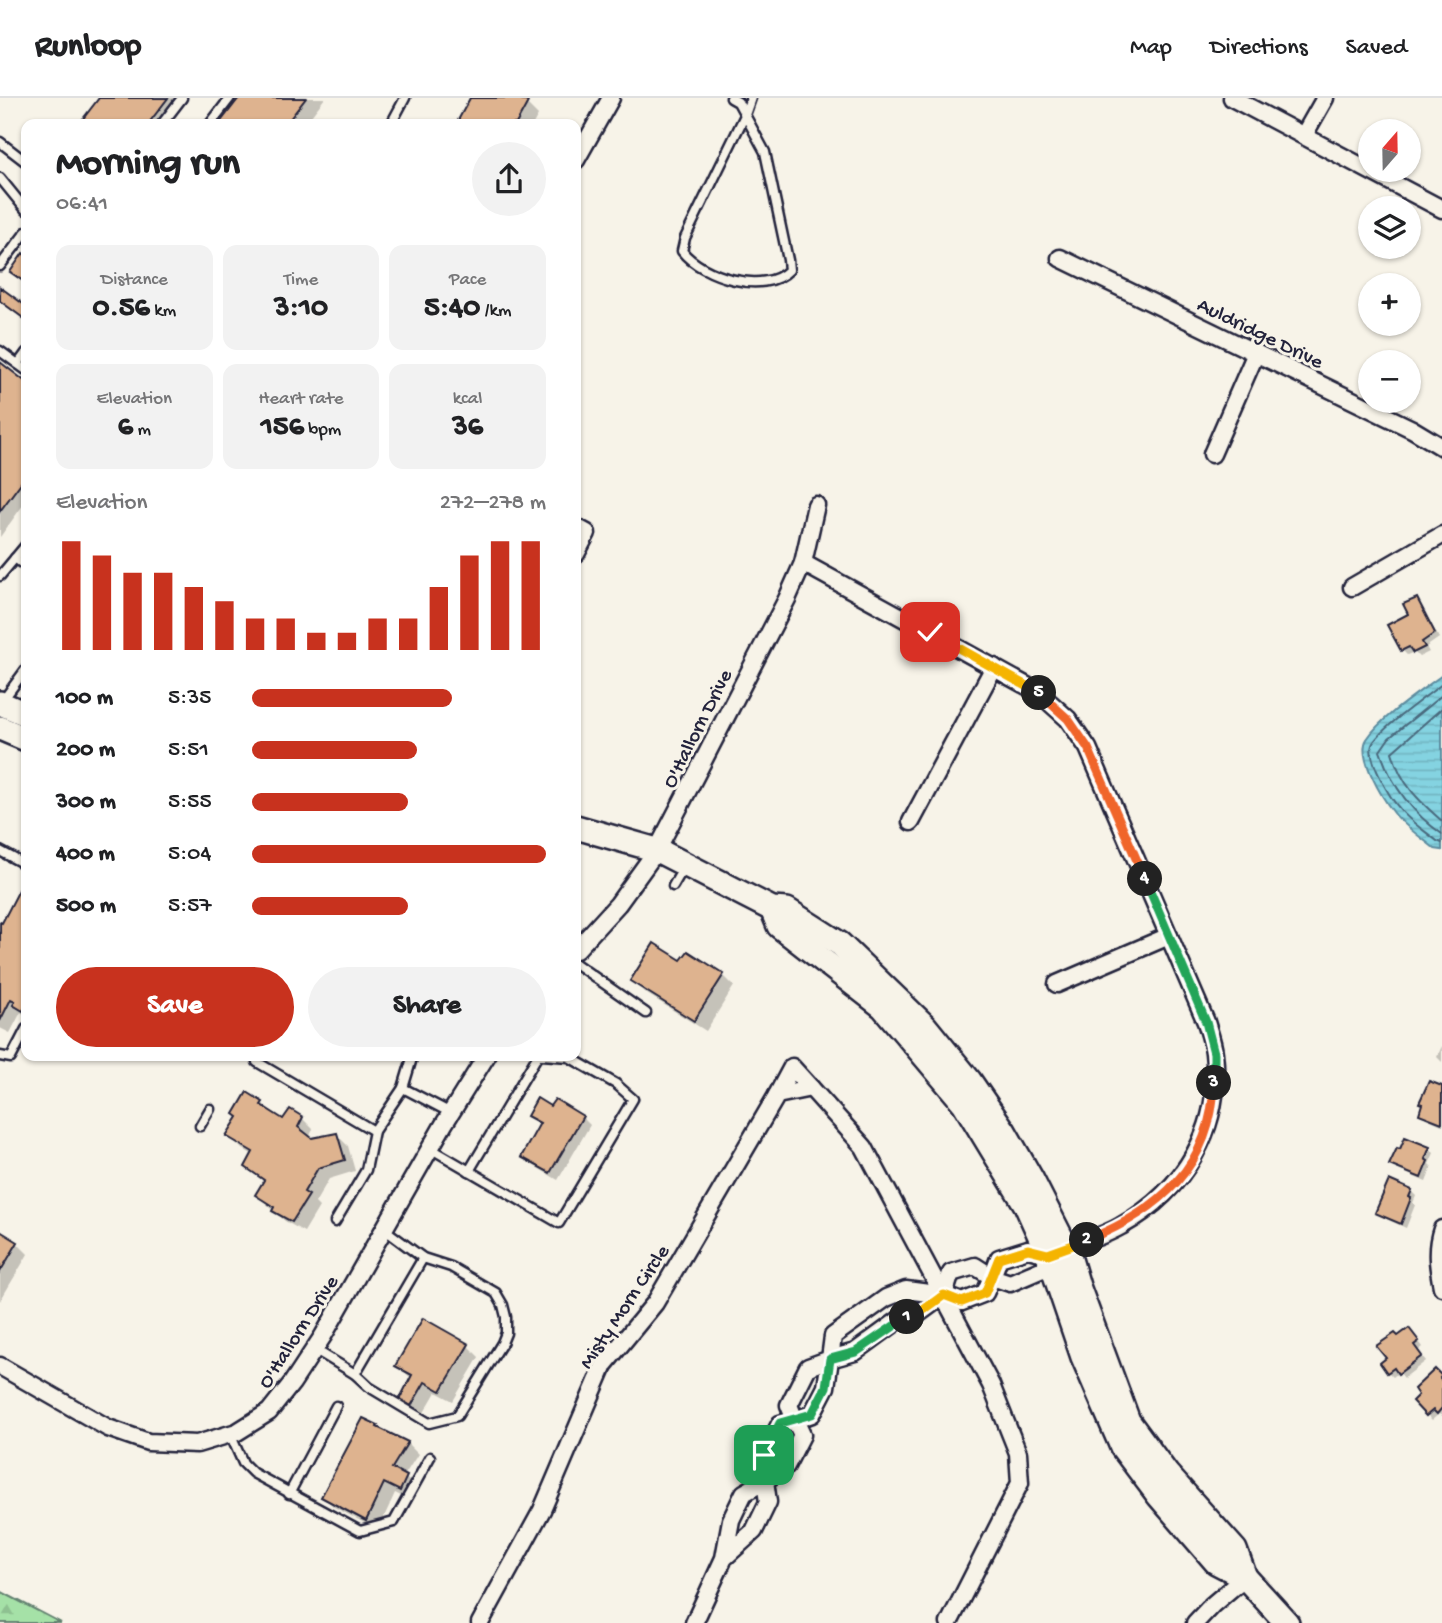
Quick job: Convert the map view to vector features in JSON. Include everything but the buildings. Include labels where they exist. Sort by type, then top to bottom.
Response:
[{"type":"street","points":[[581,151],[611,98]]},
{"type":"street","points":[[1232,98],[1442,209]]},
{"type":"street","points":[[1304,135],[1325,98]]},
{"type":"street","name":"Auldridge Drive","points":[[1060,258],[1412,429],[1442,447]]},
{"type":"street","points":[[1212,454],[1256,353]]},
{"type":"street","name":"O'Hallorn Drive","points":[[581,945],[618,904],[657,850],[787,599],[803,563],[816,505]]},
{"type":"street","points":[[581,530],[587,533],[581,544]]},
{"type":"street","points":[[1352,587],[1442,535]]},
{"type":"street","points":[[724,1558],[754,1531],[768,1502],[764,1455],[780,1423],[812,1414],[826,1387],[833,1336],[886,1298],[905,1290],[944,1295],[962,1302],[985,1293],[999,1258],[1028,1249],[1057,1251],[1121,1227],[1161,1200],[1181,1178],[1195,1156],[1207,1127],[1214,1087],[1214,1053],[1206,1022],[1088,748],[1068,719],[1038,692],[803,563]]},
{"type":"street","points":[[911,822],[994,667]]},
{"type":"street","points":[[0,704],[21,712]]},
{"type":"street","points":[[0,728],[21,737]]},
{"type":"street","points":[[581,828],[657,850],[772,909],[787,910],[840,944],[925,1026],[969,1080],[1004,1131],[1032,1180],[1057,1251],[1128,1421],[1167,1474],[1235,1550],[1245,1577],[1287,1623]]},
{"type":"street","points":[[1057,984],[1169,936]]},
{"type":"street","name":"O'Hallorn Drive","points":[[0,1366],[108,1428],[148,1443],[197,1444],[237,1432],[269,1412],[314,1349],[483,1061]]},
{"type":"street","name":"Misty Morn Circle","points":[[480,1623],[542,1510],[604,1365],[655,1303],[792,1067],[864,1147],[991,1385],[1017,1453],[1020,1483],[948,1623]]},
{"type":"street","points":[[777,1095],[811,1088]]},
{"type":"street","points":[[1442,1229],[1438,1241],[1437,1265],[1442,1287]]},
{"type":"street","points":[[694,1623],[724,1558],[731,1520],[744,1493],[786,1466],[802,1435],[789,1405],[808,1367],[856,1352],[904,1317],[918,1314],[944,1295],[951,1273],[975,1266],[992,1277],[1010,1283],[1045,1269],[1057,1251]]},
{"type":"street","points":[[1195,1623],[1245,1577]]},
{"type":"lane","points":[[166,119],[182,98]]},
{"type":"lane","points":[[214,119],[230,98]]},
{"type":"lane","points":[[394,119],[405,98]]},
{"type":"lane","points":[[731,98],[738,102],[745,115],[765,152],[789,260],[789,271],[781,278],[761,284],[733,280],[690,261],[682,251],[685,238],[745,115],[751,98]]},
{"type":"lane","points":[[0,142],[21,158]]},
{"type":"lane","points":[[0,178],[21,205]]},
{"type":"lane","points":[[0,265],[21,238]]},
{"type":"lane","points":[[0,351],[21,366]]},
{"type":"lane","points":[[18,364],[21,360]]},
{"type":"lane","points":[[0,576],[21,551]]},
{"type":"lane","points":[[15,558],[21,563]]},
{"type":"lane","points":[[0,704],[21,676]]},
{"type":"lane","points":[[0,851],[21,862]]},
{"type":"lane","points":[[673,886],[685,865]]},
{"type":"lane","points":[[581,968],[646,1013]]},
{"type":"lane","points":[[0,1056],[11,1058],[21,1039]]},
{"type":"lane","points":[[335,1222],[366,1170],[374,1131],[402,1088],[412,1061]]},
{"type":"lane","points":[[469,1171],[536,1061]]},
{"type":"lane","points":[[430,1148],[559,1223],[633,1099],[615,1084],[574,1061]]},
{"type":"lane","points":[[257,1062],[374,1131]]},
{"type":"lane","points":[[402,1088],[451,1113]]},
{"type":"lane","points":[[200,1126],[210,1109]]},
{"type":"lane","points":[[314,1349],[355,1374],[369,1387],[429,1423],[457,1416],[502,1343],[506,1333],[506,1317],[496,1293],[451,1266],[423,1258],[384,1229]]},
{"type":"lane","points":[[355,1374],[423,1258]]},
{"type":"lane","points":[[289,1494],[336,1406]]},
{"type":"lane","points":[[230,1434],[243,1463],[253,1473],[360,1531],[394,1522],[430,1457]]},
{"type":"green space","points":[[0,1591],[61,1623],[0,1623]]},
{"type":"water","points":[[1442,675],[1442,850],[1435,849],[1394,813],[1372,777],[1365,756],[1365,746],[1367,739],[1382,722]]},
{"type":"route","points":[[764,1455],[780,1423],[812,1414],[826,1387],[830,1359],[856,1352],[904,1317],[918,1314],[944,1295],[962,1302],[985,1293],[999,1258],[1028,1249],[1048,1254],[1121,1227],[1161,1200],[1181,1178],[1195,1156],[1207,1127],[1214,1087],[1214,1053],[1206,1022],[1088,748],[1068,719],[1038,692],[930,632]]}]
